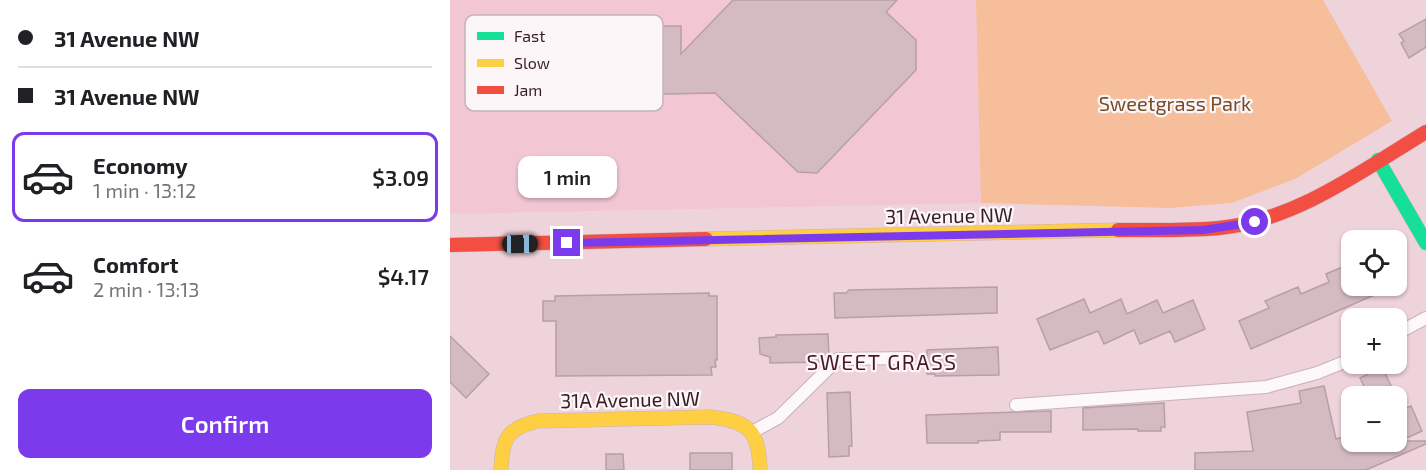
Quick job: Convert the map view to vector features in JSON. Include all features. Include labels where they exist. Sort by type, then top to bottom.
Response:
[{"type":"street","name":"31 Avenue NW","points":[[450,245],[1220,228],[1255,222],[1288,210],[1426,132]]},
{"type":"street","points":[[1378,160],[1426,243]]},
{"type":"street","name":"31A Avenue NW","points":[[501,470],[507,433],[526,423],[538,421],[710,417],[733,419],[753,431]]},
{"type":"street","points":[[753,431],[759,445],[760,470]]},
{"type":"lane","points":[[1407,328],[1426,318]]},
{"type":"lane","points":[[753,431],[778,418],[838,359],[909,358]]},
{"type":"lane","points":[[1016,405],[1266,387],[1317,373],[1341,363]]},
{"type":"shaded area","points":[[450,0],[976,0],[981,203],[450,214]]},
{"type":"green space","name":"Sweetgrass Park","points":[[976,0],[1323,0],[1392,121],[1295,179],[1232,203],[1170,208],[981,203]]},
{"type":"building","points":[[733,0],[897,0],[886,12],[916,40],[916,70],[817,173],[798,172],[715,93],[663,94],[663,26],[681,26],[681,54]]},
{"type":"building","points":[[1426,19],[1426,47],[1409,58],[1401,43],[1404,41],[1399,34]]},
{"type":"building","points":[[1341,268],[1341,296],[1372,296],[1251,349],[1239,321],[1269,308],[1265,301],[1298,287],[1301,294],[1329,282],[1326,274]]},
{"type":"building","points":[[997,287],[997,313],[835,318],[834,293],[846,293],[849,290]]},
{"type":"building","points":[[709,293],[709,296],[717,296],[717,360],[715,360],[716,367],[711,367],[712,375],[556,376],[556,321],[543,321],[543,301],[555,301],[555,296]]},
{"type":"building","points":[[1084,299],[1090,313],[1121,299],[1127,314],[1157,300],[1163,313],[1193,300],[1205,329],[1175,342],[1170,331],[1140,344],[1134,330],[1104,344],[1098,331],[1050,350],[1037,319]]},
{"type":"building","points":[[828,334],[829,357],[823,362],[770,363],[770,357],[760,354],[759,338],[776,337],[776,335]]},
{"type":"building","points":[[450,336],[489,374],[466,398],[450,382]]},
{"type":"building","points":[[998,347],[999,375],[935,376],[935,374],[927,374],[927,350]]},
{"type":"building","points":[[1368,374],[1385,374],[1391,386],[1364,386],[1360,378]]},
{"type":"building","points":[[1324,386],[1336,439],[1341,438],[1341,452],[1407,452],[1407,441],[1426,441],[1426,444],[1366,470],[1195,470],[1195,453],[1253,451],[1247,412],[1301,403],[1299,391]]},
{"type":"building","points":[[850,392],[852,446],[849,446],[849,456],[829,457],[827,393]]},
{"type":"building","points":[[1164,403],[1165,427],[1161,427],[1161,431],[1083,430],[1083,408]]},
{"type":"building","points":[[1411,406],[1422,431],[1407,438],[1407,408]]},
{"type":"building","points":[[1051,411],[1051,432],[1000,432],[1000,440],[978,441],[978,443],[927,443],[926,415]]},
{"type":"building","points":[[690,453],[732,453],[732,470],[690,470]]},
{"type":"building","points":[[606,454],[623,454],[624,470],[606,470]]},
{"type":"traffic: fast","points":[[1378,160],[1426,243]]},
{"type":"traffic: slow","points":[[706,239],[1118,230]]},
{"type":"traffic: slow","points":[[501,470],[503,450],[508,436],[519,427],[538,421],[710,417],[734,421],[749,430],[757,446],[760,470]]},
{"type":"traffic: jam","points":[[1118,230],[1219,228],[1275,215],[1327,192],[1426,132]]},
{"type":"traffic: jam","points":[[450,245],[706,239]]},
{"type":"district","name":"SWEET GRASS","points":[[882,361]]},
{"type":"route","points":[[567,243],[1203,230],[1255,222]]}]
